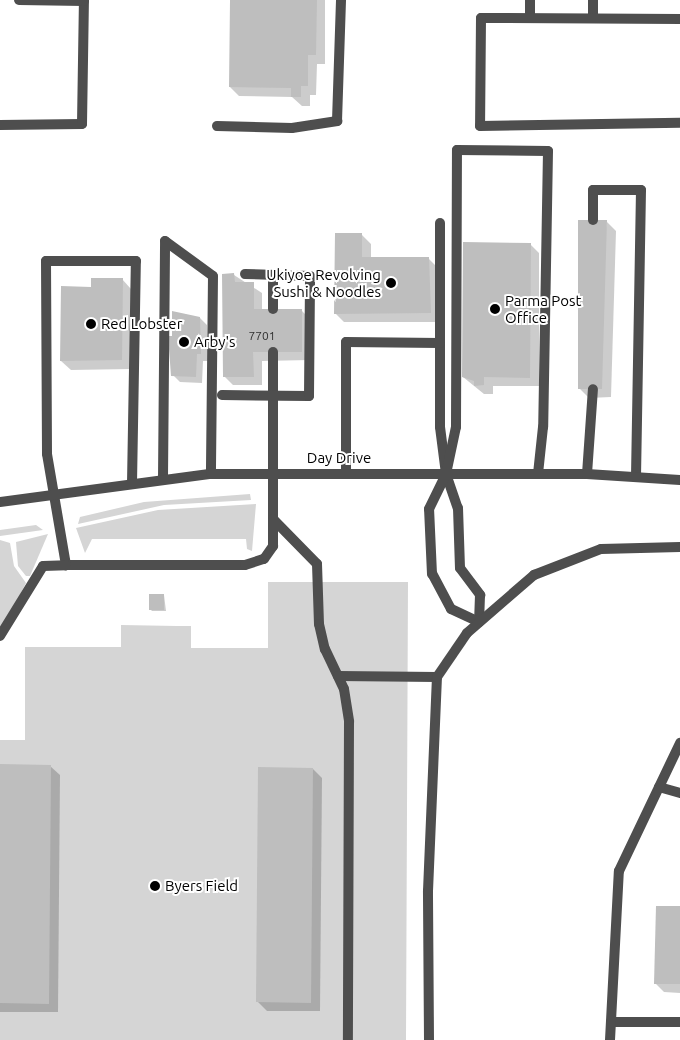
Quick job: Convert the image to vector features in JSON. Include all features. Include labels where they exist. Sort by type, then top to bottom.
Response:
[{"type":"street","points":[[0,125],[82,124],[84,0],[19,0]]},
{"type":"street","points":[[217,126],[292,128],[337,121],[341,0]]},
{"type":"street","points":[[530,0],[530,18]]},
{"type":"street","points":[[593,0],[593,18]]},
{"type":"street","points":[[680,19],[482,18],[480,126],[680,123]]},
{"type":"street","points":[[479,622],[451,609],[432,574],[429,509],[446,474],[456,427],[457,150],[548,151],[544,428],[538,474]]},
{"type":"street","points":[[593,220],[593,190],[642,190],[636,476]]},
{"type":"street","points":[[440,223],[440,392],[446,474],[458,508],[460,568],[480,595],[479,622]]},
{"type":"street","points":[[164,478],[165,241],[213,276],[211,474]]},
{"type":"street","points":[[66,565],[47,454],[46,260],[136,261],[132,483]]},
{"type":"street","points":[[222,395],[309,396],[310,276],[245,274]]},
{"type":"street","points":[[272,275],[272,309]]},
{"type":"street","points":[[346,472],[346,342],[440,343]]},
{"type":"street","points":[[0,636],[43,566],[245,565],[264,559],[273,546],[273,352]]},
{"type":"street","points":[[587,474],[593,389]]},
{"type":"street","name":"Day Drive","points":[[0,502],[53,497],[164,478],[211,474],[346,472],[587,474],[680,480]]},
{"type":"street","points":[[273,519],[317,564],[319,624],[338,676],[350,722],[348,1040]]},
{"type":"street","points":[[429,1040],[428,891],[437,677],[479,622],[534,574],[601,549],[680,547]]},
{"type":"street","points":[[338,676],[437,677]]},
{"type":"street","points":[[610,1040],[618,871],[680,743]]},
{"type":"street","points":[[659,787],[680,793]]},
{"type":"street","points":[[611,1022],[680,1022]]},
{"type":"shaded area","points":[[250,494],[251,500],[164,505],[78,524],[80,517],[144,502]]},
{"type":"shaded area","points":[[256,504],[252,551],[247,549],[246,539],[92,539],[85,553],[76,528],[158,510]]},
{"type":"shaded area","points":[[36,525],[43,530],[0,536],[0,530]]},
{"type":"shaded area","points":[[48,534],[30,576],[26,576],[18,566],[16,542]]},
{"type":"shaded area","points":[[0,540],[10,543],[14,566],[26,583],[0,633]]},
{"type":"shaded area","points":[[268,582],[408,582],[406,1040],[0,1040],[0,740],[25,740],[25,647],[121,647],[121,625],[191,626],[191,648],[268,648]]},
{"type":"building","points":[[230,0],[317,0],[316,55],[308,55],[308,86],[301,86],[301,97],[291,97],[291,88],[229,87]]},
{"type":"building","points":[[578,220],[607,220],[602,389],[578,389]]},
{"type":"building","points":[[335,233],[362,233],[362,257],[429,257],[431,313],[334,314]]},
{"type":"building","points":[[463,242],[531,243],[530,378],[484,377],[484,385],[474,386],[474,381],[462,377]]},
{"type":"building","points":[[234,273],[235,282],[254,282],[254,309],[302,309],[302,352],[253,352],[254,377],[223,377],[222,274]]},
{"type":"building","name":"Red Lobster","points":[[91,278],[123,278],[122,360],[60,361],[61,286],[91,287]]},
{"type":"building","points":[[172,311],[200,317],[201,354],[197,354],[196,377],[171,376],[168,336],[172,336]]},
{"type":"building","points":[[149,594],[164,594],[164,610],[149,610]]},
{"type":"building","points":[[0,764],[51,765],[49,1004],[0,1003]]},
{"type":"building","points":[[258,767],[313,768],[311,1003],[256,1002]]},
{"type":"building","points":[[656,906],[680,906],[680,984],[654,984]]},
{"type":"place","name":"Ukiyoe Revolving Sushi & Noodles","points":[[391,283]]},
{"type":"place","name":"Parma Post Office","points":[[495,309]]},
{"type":"place","name":"Red Lobster","points":[[91,324]]},
{"type":"place","name":"Arby's","points":[[184,342]]},
{"type":"place","name":"Byers Field","points":[[155,886]]}]
